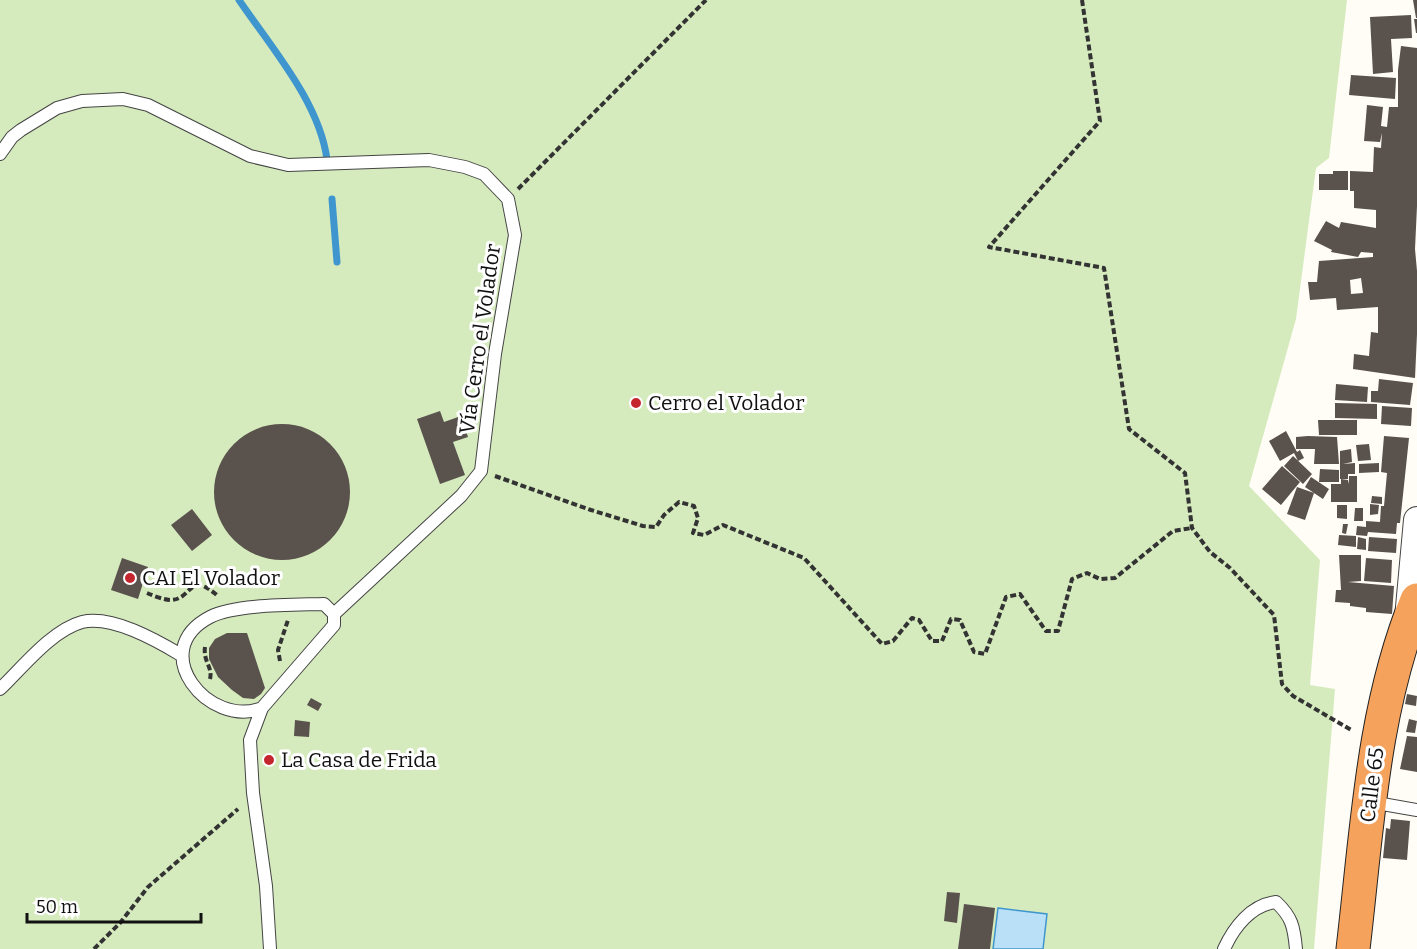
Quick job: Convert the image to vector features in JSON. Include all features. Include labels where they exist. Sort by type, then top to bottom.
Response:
[{"type":"highway","name":"Calle 65","points":[[1353,949],[1377,742],[1412,612]]},
{"type":"street","points":[[1412,612],[1417,520]]},
{"type":"lane","points":[[0,154],[21,130],[57,108],[82,101],[123,99],[148,105],[250,156],[288,165],[429,160],[465,167],[484,174],[508,199]]},
{"type":"lane","name":"Vía Cerro el Volador","points":[[481,471],[495,354],[515,235],[508,199]]},
{"type":"lane","points":[[334,614],[461,496],[481,471]]},
{"type":"lane","points":[[262,708],[243,713],[227,711],[210,701],[186,674],[181,655],[191,634],[203,621],[222,612],[324,604],[334,614],[334,625],[262,708],[250,740],[253,794],[266,886],[270,949]]},
{"type":"lane","points":[[0,689],[57,635],[81,622],[94,620],[114,624],[158,642],[181,655]]},
{"type":"lane","points":[[1370,801],[1417,810]]},
{"type":"lane","points":[[1224,949],[1228,939],[1245,916],[1264,903],[1276,902],[1288,913],[1295,931],[1296,949]]},
{"type":"path","points":[[508,199],[706,0]]},
{"type":"path","points":[[1082,0],[1100,121],[989,247],[1104,268],[1129,429],[1185,473],[1192,528],[1210,552],[1230,568],[1274,615],[1282,684],[1293,696],[1377,742]]},
{"type":"path","points":[[481,471],[643,526],[656,527],[664,515],[679,502],[694,506],[698,518],[693,533],[704,536],[723,525],[804,558],[882,644],[893,641],[912,618],[919,620],[932,641],[942,641],[951,619],[960,620],[974,652],[985,654],[1006,597],[1020,594],[1046,631],[1058,631],[1072,579],[1087,573],[1100,579],[1115,578],[1173,531],[1192,528]]},
{"type":"path","points":[[147,593],[169,600],[176,599],[197,585],[207,586],[235,610]]},
{"type":"path","points":[[278,692],[270,684],[280,660],[278,650],[288,624],[288,606]]},
{"type":"path","points":[[208,641],[204,657],[209,669]]},
{"type":"path","points":[[94,949],[120,923],[148,887],[229,819],[253,794]]},
{"type":"green space","name":"Cerro el Volador","points":[[0,0],[1347,0],[1329,158],[1316,168],[1296,319],[1249,486],[1320,560],[1310,685],[1335,689],[1314,949],[0,949]]},
{"type":"water","points":[[998,908],[1047,914],[1043,949],[993,949]]},
{"type":"building","points":[[1413,0],[1417,0],[1417,18],[1416,18]]},
{"type":"building","points":[[1411,15],[1412,38],[1391,39],[1393,72],[1373,74],[1370,17]]},
{"type":"building","points":[[1414,19],[1417,19],[1417,33],[1416,33]]},
{"type":"building","points":[[1401,46],[1417,48],[1415,378],[1353,369],[1354,354],[1369,356],[1371,332],[1378,333],[1378,307],[1337,310],[1336,298],[1310,300],[1308,282],[1317,282],[1319,261],[1373,257],[1373,253],[1361,252],[1358,257],[1331,252],[1332,250],[1314,241],[1326,221],[1339,228],[1341,222],[1376,228],[1376,210],[1354,208],[1354,191],[1350,191],[1350,171],[1373,172],[1374,147],[1381,148],[1382,133],[1380,142],[1364,141],[1367,105],[1383,107],[1381,126],[1387,127],[1389,107],[1398,107],[1398,70]],"holes":[[[1361,278],[1363,293],[1351,294],[1350,280]]]},
{"type":"building","points":[[1351,75],[1396,78],[1395,99],[1349,95]]},
{"type":"building","points":[[1333,171],[1348,171],[1348,190],[1319,190],[1319,174],[1333,174]]},
{"type":"building","points":[[1379,379],[1413,383],[1410,405],[1371,402],[1371,391],[1378,391]]},
{"type":"building","points":[[1336,384],[1368,387],[1367,402],[1335,400]]},
{"type":"building","points":[[1335,403],[1377,404],[1377,419],[1335,418]]},
{"type":"building","points":[[1382,406],[1412,408],[1411,426],[1381,424]]},
{"type":"building","points":[[440,411],[444,422],[461,416],[468,437],[453,442],[465,475],[440,484],[417,419]]},
{"type":"building","points":[[1318,420],[1357,420],[1357,435],[1319,435]]},
{"type":"building","points":[[282,424],[308,429],[330,444],[345,466],[350,492],[345,518],[330,540],[308,555],[282,560],[256,555],[234,540],[219,518],[214,492],[219,466],[234,444],[256,429]]},
{"type":"building","points":[[1286,431],[1297,452],[1300,450],[1304,458],[1298,461],[1294,453],[1280,461],[1269,441]]},
{"type":"building","points":[[1384,436],[1409,438],[1400,523],[1397,523],[1396,534],[1368,532],[1367,536],[1356,535],[1357,526],[1366,527],[1366,521],[1380,522],[1387,473],[1381,472]]},
{"type":"building","points":[[1296,437],[1337,437],[1339,464],[1314,464],[1315,449],[1296,449]]},
{"type":"building","points":[[1369,444],[1371,460],[1358,461],[1356,445]]},
{"type":"building","points":[[1351,449],[1352,462],[1343,464],[1355,463],[1355,474],[1348,474],[1348,479],[1340,479],[1340,451]]},
{"type":"building","points":[[1293,456],[1312,474],[1303,484],[1284,466]]},
{"type":"building","points":[[1379,463],[1379,472],[1359,473],[1359,464]]},
{"type":"building","points":[[1282,466],[1300,482],[1281,505],[1262,489]]},
{"type":"building","points":[[1320,469],[1339,470],[1339,482],[1319,482]]},
{"type":"building","points":[[1349,476],[1357,476],[1357,502],[1331,502],[1331,484],[1341,484],[1341,479],[1348,480],[1349,484]]},
{"type":"building","points":[[1311,477],[1329,489],[1323,499],[1305,487]]},
{"type":"building","points":[[1297,487],[1314,493],[1305,520],[1287,514]]},
{"type":"building","points":[[1372,496],[1382,497],[1382,504],[1371,503]]},
{"type":"building","points":[[1370,504],[1379,505],[1378,514],[1370,515]]},
{"type":"building","points":[[1337,505],[1347,505],[1347,519],[1337,518]]},
{"type":"building","points":[[1355,508],[1363,508],[1363,521],[1354,521]]},
{"type":"building","points":[[192,509],[212,535],[192,551],[171,525]]},
{"type":"building","points":[[1343,524],[1348,524],[1346,534],[1342,533]]},
{"type":"building","points":[[1339,535],[1356,536],[1356,547],[1338,545]]},
{"type":"building","points":[[1358,537],[1366,539],[1366,550],[1357,549]]},
{"type":"building","points":[[1369,537],[1397,539],[1396,553],[1368,551]]},
{"type":"building","points":[[1339,555],[1361,555],[1361,581],[1348,582],[1394,586],[1392,614],[1366,612],[1366,608],[1350,606],[1350,603],[1335,602],[1336,590],[1341,590]]},
{"type":"building","name":"CAI El Volador","points":[[122,558],[148,567],[138,599],[111,590]]},
{"type":"building","points":[[1366,558],[1392,560],[1391,583],[1364,581]]},
{"type":"building","points":[[227,633],[247,633],[265,688],[254,699],[243,698],[232,690],[218,677],[209,659],[209,648],[215,639]]},
{"type":"building","points":[[1407,694],[1417,696],[1416,706],[1405,704]]},
{"type":"building","points":[[311,698],[322,704],[318,711],[307,705]]},
{"type":"building","points":[[1409,719],[1417,721],[1415,733],[1406,732]]},
{"type":"building","points":[[295,720],[310,722],[309,737],[294,736]]},
{"type":"building","points":[[1407,736],[1417,737],[1417,772],[1400,769]]},
{"type":"building","points":[[1391,819],[1410,821],[1407,860],[1383,858],[1386,828],[1390,829]]},
{"type":"building","points":[[947,892],[960,893],[957,923],[944,921]]},
{"type":"building","points":[[964,904],[995,908],[990,949],[958,949]]},
{"type":"waterway","points":[[239,0],[305,97],[323,139],[327,160]]},
{"type":"waterway","points":[[332,199],[337,262]]},
{"type":"place","name":"Cerro el Volador","points":[[636,403]]},
{"type":"place","name":"CAI El Volador","points":[[130,578]]},
{"type":"place","name":"La Casa de Frida","points":[[269,760]]}]
